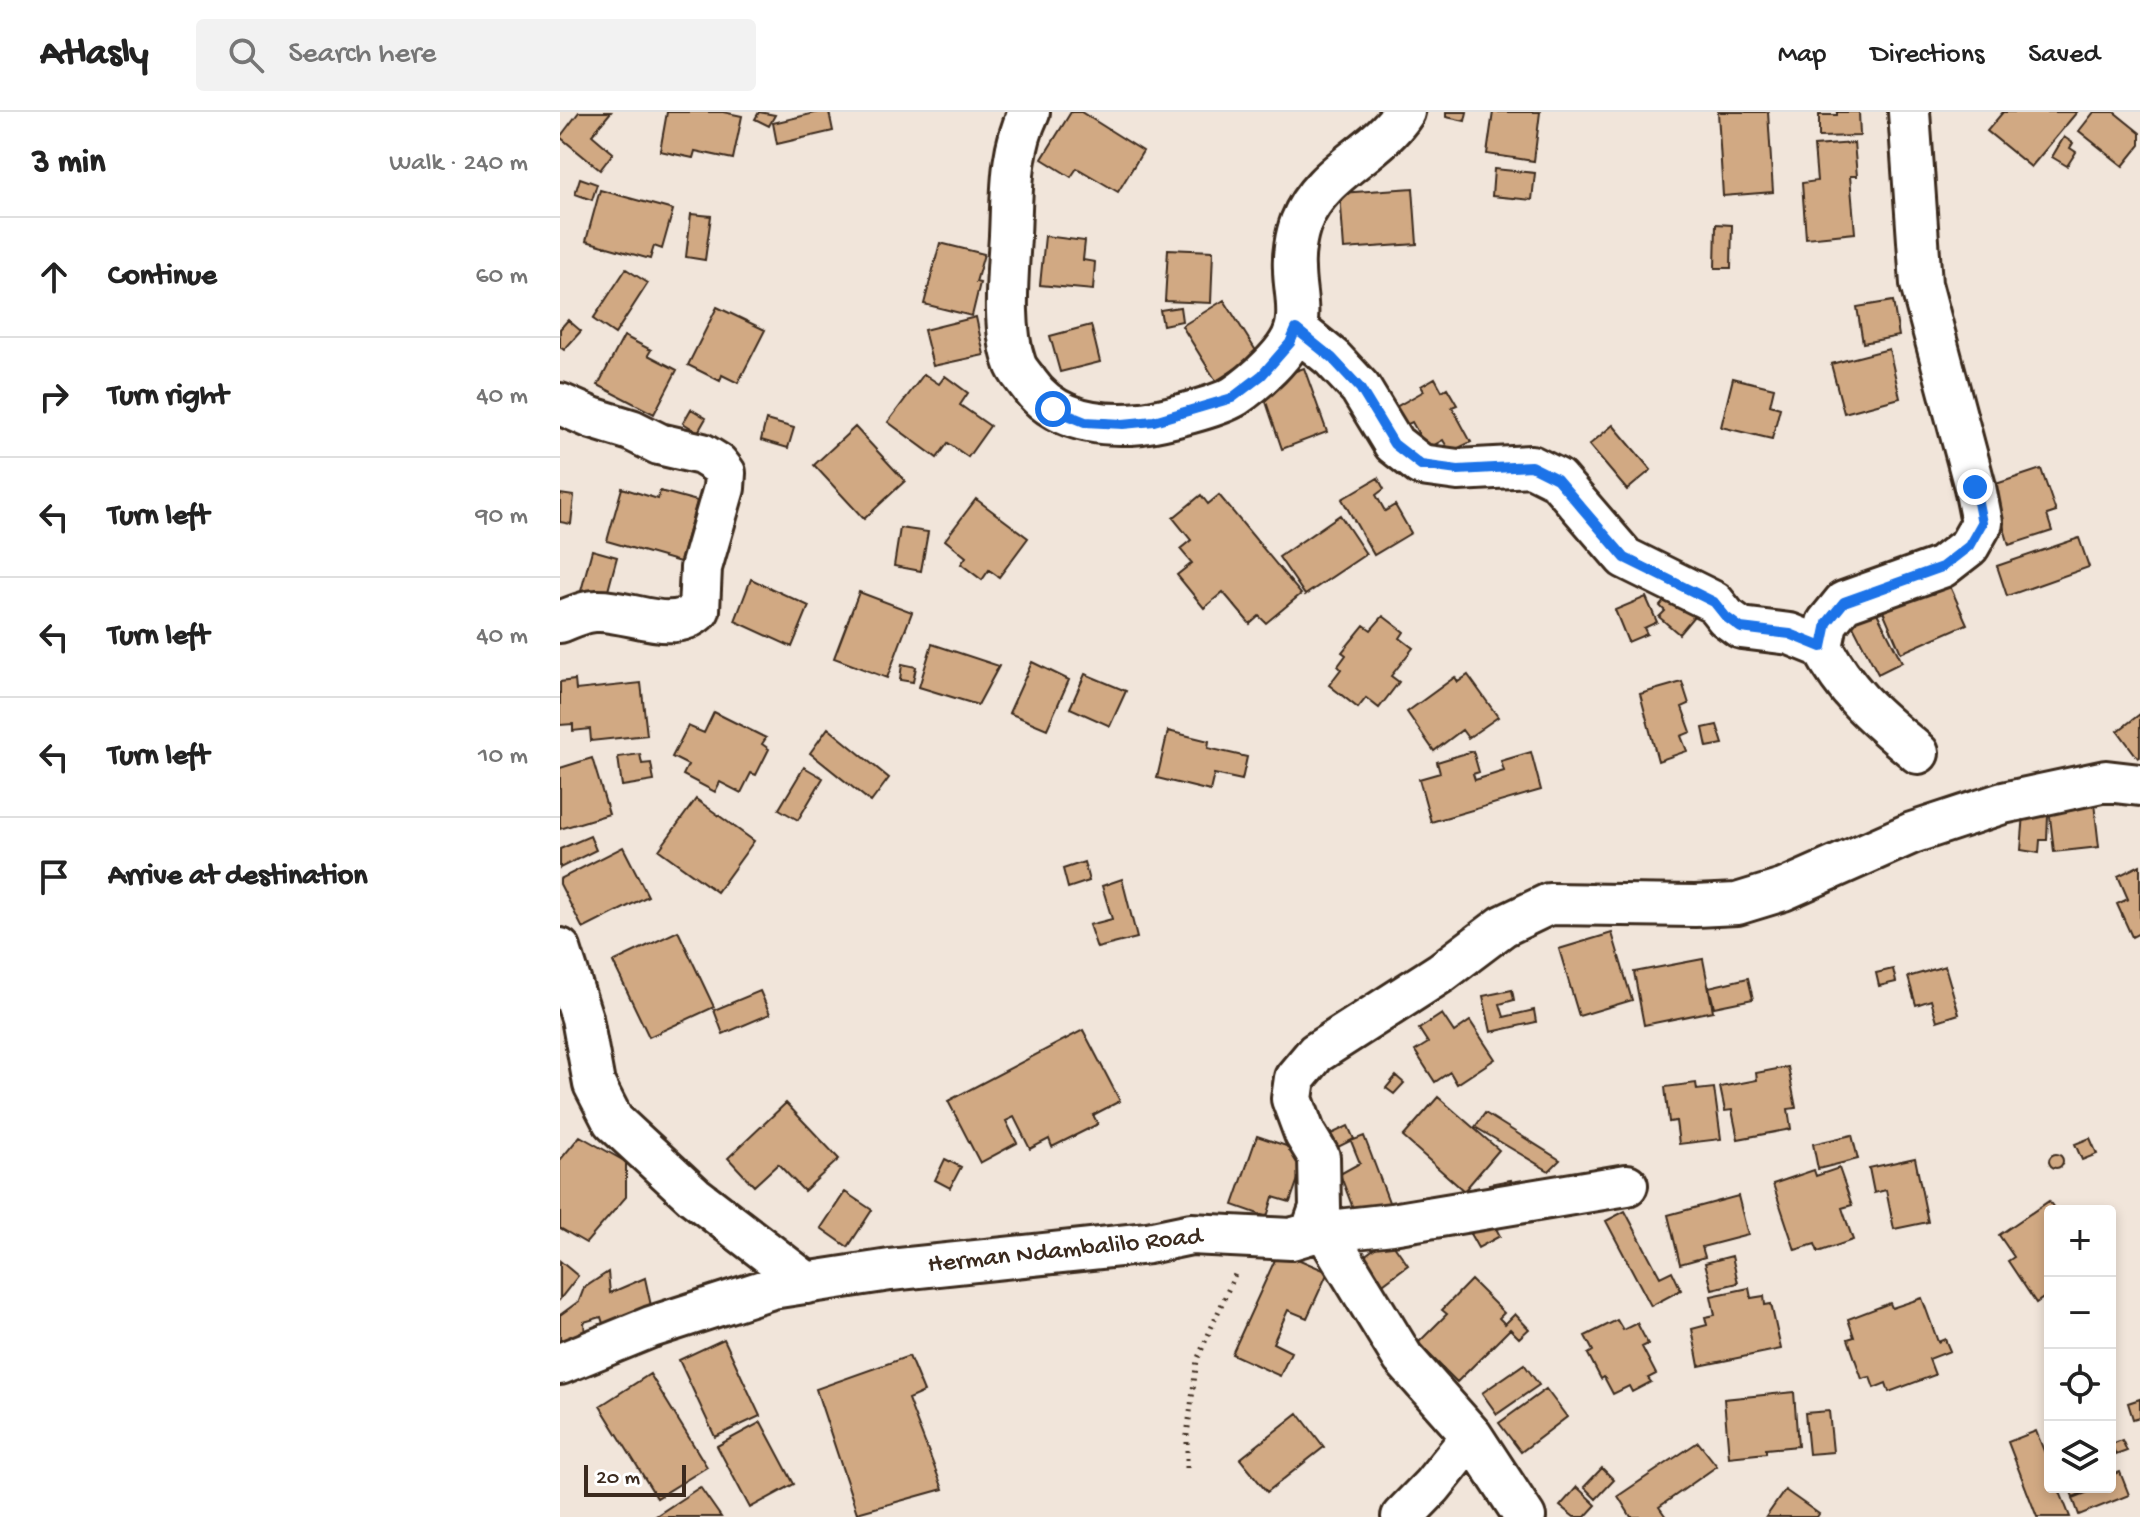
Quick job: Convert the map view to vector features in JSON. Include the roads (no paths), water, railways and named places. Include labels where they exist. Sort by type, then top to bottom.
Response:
[{"type":"street","points":[[1029,112],[1017,143],[1010,185],[1008,280],[1010,339],[1015,365],[1032,390],[1053,409],[1085,422],[1123,424],[1154,421],[1232,398],[1262,375],[1290,343],[1296,329],[1293,266],[1302,221],[1311,204],[1343,167],[1383,136],[1404,112]]},
{"type":"street","points":[[1822,647],[1827,623],[1844,602],[1942,567],[1969,546],[1982,523],[1921,284],[1909,112]]},
{"type":"street","points":[[1296,329],[1332,358],[1360,388],[1394,444],[1421,465],[1458,470],[1531,466],[1557,479],[1625,558],[1714,602],[1726,617],[1741,628],[1790,634],[1822,647],[1837,674],[1860,703],[1918,753]]},
{"type":"street","points":[[560,404],[631,430],[659,444],[702,454],[718,464],[725,473],[724,488],[701,568],[699,610],[689,619],[672,622],[595,611],[560,622]]},
{"type":"street","points":[[1525,1517],[1472,1436],[1403,1358],[1318,1233],[1319,1157],[1305,1134],[1292,1099],[1295,1078],[1316,1053],[1442,972],[1503,926],[1549,904],[1737,904],[1783,890],[1912,833],[2003,803],[2106,781],[2140,785]]},
{"type":"street","points":[[560,949],[582,1018],[594,1084],[613,1121],[694,1196],[807,1283]]},
{"type":"street","name":"Herman Ndambalilo Road","points":[[560,1364],[651,1327],[772,1288],[890,1270],[1148,1243],[1191,1234],[1291,1239],[1627,1185]]},
{"type":"street","points":[[1402,1517],[1432,1486],[1472,1436]]}]
